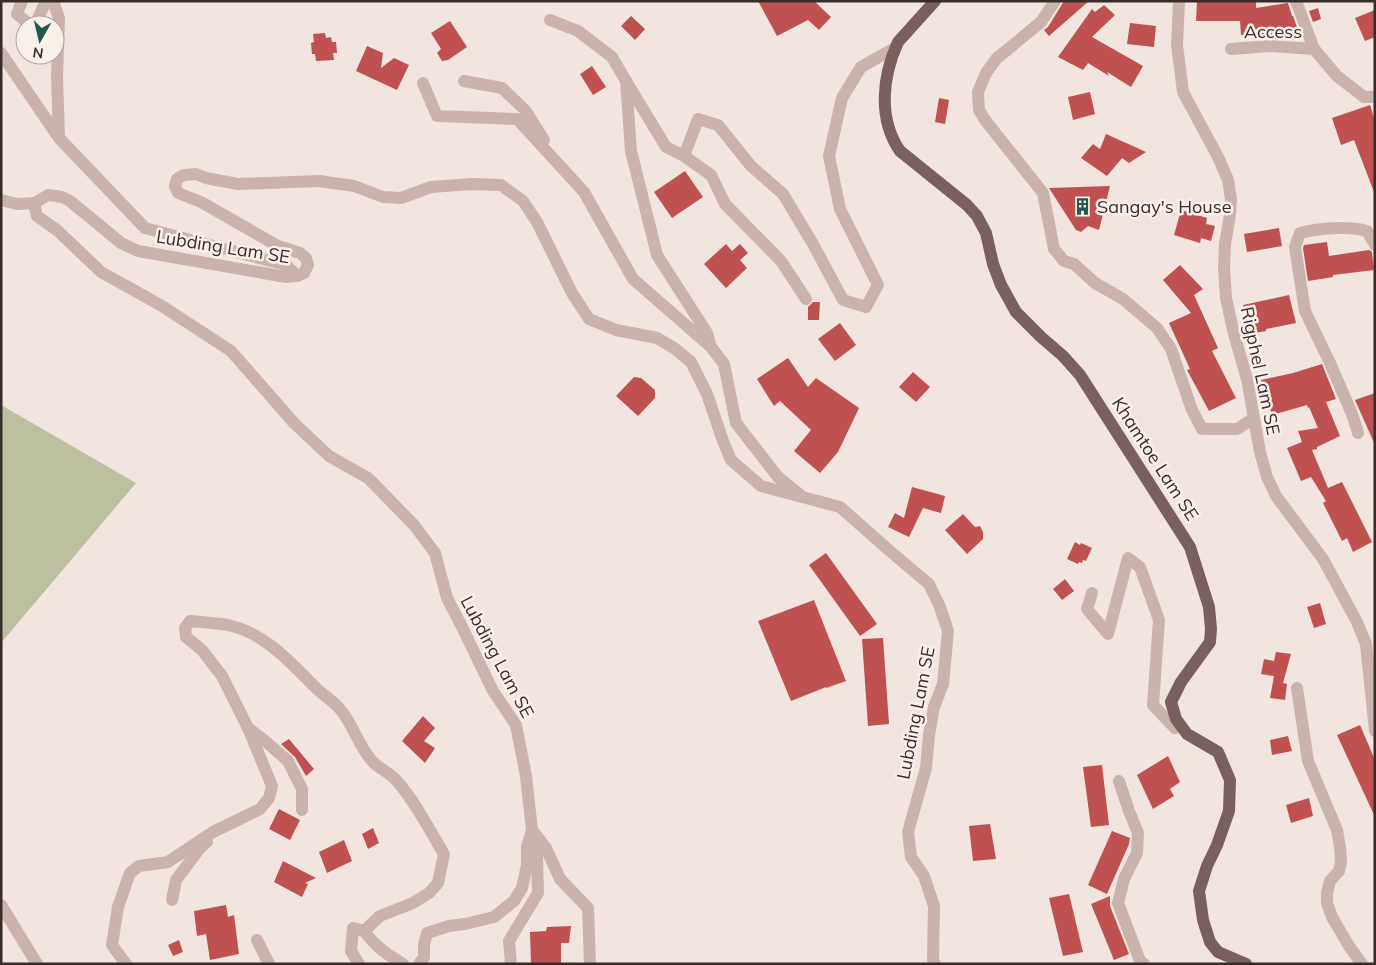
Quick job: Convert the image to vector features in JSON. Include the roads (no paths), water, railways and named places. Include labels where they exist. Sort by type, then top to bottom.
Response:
[{"type":"main road","name":"Khamtoe Lam SE","points":[[936,1],[898,42],[895,48],[889,65],[884,105],[885,118],[900,151],[967,205],[977,216],[986,233],[1000,285],[1016,312],[1041,337],[1064,356],[1080,375],[1190,546],[1209,607],[1210,642],[1181,682],[1172,702],[1176,719],[1181,726],[1187,734],[1218,752],[1230,780],[1229,811],[1199,891],[1203,920],[1210,942],[1218,952],[1246,964]]},
{"type":"street","points":[[18,15],[22,1]]},
{"type":"street","points":[[40,15],[46,1]]},
{"type":"street","points":[[53,1],[60,18],[57,77],[59,138]]},
{"type":"street","points":[[1055,1],[1041,22],[996,59],[986,73],[978,92],[979,110],[1043,192],[1054,249],[1064,261],[1074,264],[1095,283],[1123,299],[1157,328],[1171,349],[1192,410],[1202,429],[1236,429],[1254,418]]},
{"type":"street","name":"Rigphel Lam SE","points":[[1179,1],[1177,45],[1183,92],[1218,157],[1228,180],[1231,199],[1225,244],[1226,298],[1247,379],[1260,452],[1267,477],[1276,496],[1323,559],[1358,622],[1366,644],[1375,731]]},
{"type":"street","points":[[1296,1],[1314,49],[1337,76],[1364,97],[1375,97]]},
{"type":"street","points":[[550,20],[578,31],[612,57],[666,146],[711,174],[725,204],[781,262],[806,299]]},
{"type":"street","name":"Access","points":[[1232,49],[1270,46],[1314,49]]},
{"type":"street","points":[[684,156],[698,119],[718,126],[751,166],[783,194],[843,300],[866,307],[878,285],[840,209],[829,156],[842,98],[861,67],[895,48]]},
{"type":"street","points":[[1,53],[59,138],[145,228],[286,266],[297,276]]},
{"type":"street","points":[[464,81],[502,88],[525,110],[561,168]]},
{"type":"street","points":[[626,81],[631,151],[657,255],[707,333],[711,347]]},
{"type":"street","points":[[422,83],[437,116],[517,119],[584,192],[633,279],[711,347],[724,364],[736,423],[778,477],[800,496]]},
{"type":"street","name":"Lubding Lam SE","points":[[419,964],[424,957],[424,944],[427,933],[439,928],[473,923],[494,917],[514,901],[522,888],[532,830],[526,776],[516,725],[493,691],[447,598],[435,553],[414,525],[368,478],[329,456],[294,423],[231,350],[162,306],[101,272],[38,216],[35,203],[48,195],[62,196],[121,243],[138,251],[286,277],[304,274],[308,265],[306,258],[300,253],[278,246],[201,202],[178,193],[175,186],[177,179],[184,175],[196,174],[206,178],[238,184],[319,181],[354,186],[383,197],[400,198],[431,187],[472,184],[501,185],[523,201],[537,222],[572,293],[589,319],[616,330],[656,338],[674,348],[691,362],[707,394],[731,460],[761,486],[840,507],[929,584],[940,607],[948,631],[943,684],[934,707],[926,768],[908,832],[911,857],[924,876],[934,906],[933,960],[936,964]]},
{"type":"street","points":[[1,200],[16,204],[35,203]]},
{"type":"street","points":[[1358,433],[1352,414],[1306,311],[1295,247],[1300,233],[1348,228],[1367,231],[1375,245]]},
{"type":"street","points":[[1092,592],[1087,609],[1108,634],[1128,558],[1140,567],[1159,620],[1153,705],[1175,728],[1181,726]]},
{"type":"street","points":[[126,964],[112,945],[118,907],[130,873],[139,866],[168,862],[213,832],[260,809],[269,798],[272,786],[248,728],[222,676],[202,650],[186,637],[185,628],[190,621],[228,626],[249,632],[275,648],[296,666],[316,688],[339,708],[358,742],[374,763],[395,778],[410,797],[444,854],[438,883],[429,893],[413,903],[380,916],[364,931]]},
{"type":"street","points":[[1297,688],[1308,761],[1337,830],[1340,846],[1341,862],[1339,871],[1330,880],[1326,893],[1327,903],[1332,917],[1362,964]]},
{"type":"street","points":[[248,728],[288,761],[302,789],[302,810]]},
{"type":"street","points":[[1119,781],[1138,833],[1137,853],[1124,879],[1118,903],[1140,961],[1144,964]]},
{"type":"street","points":[[511,964],[509,941],[538,893],[537,856],[532,830]]},
{"type":"street","points":[[532,830],[546,848],[560,879],[588,908],[590,964]]},
{"type":"street","points":[[172,900],[176,880],[200,848],[209,841],[213,832]]},
{"type":"street","points":[[1,904],[37,964]]},
{"type":"street","points":[[359,964],[351,951],[353,928],[364,931],[372,942],[385,954],[403,964]]},
{"type":"street","points":[[257,940],[269,964]]},
{"type":"place","name":"Sangay's House","points":[[1083,207]]}]
